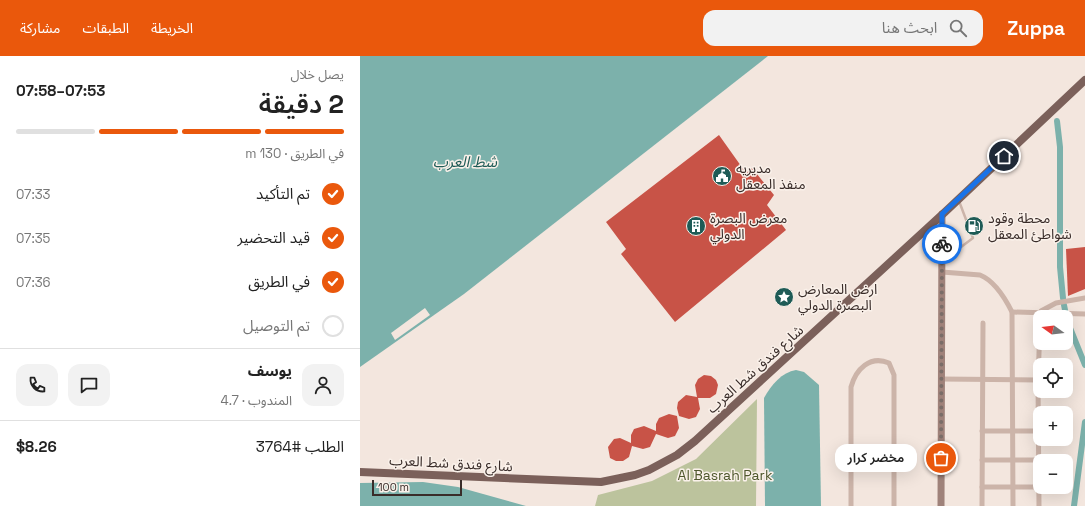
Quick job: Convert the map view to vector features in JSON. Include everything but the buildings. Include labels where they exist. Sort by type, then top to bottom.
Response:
[{"type":"main road","name":"شارع فندق شط العرب","points":[[360,472],[594,483],[635,475],[649,470],[677,455],[695,441],[942,214],[1085,80]]},
{"type":"street","points":[[941,506],[942,214]]},
{"type":"street","points":[[942,272],[980,275],[986,277],[991,281],[1006,301],[1012,312],[1013,506]]},
{"type":"street","points":[[1046,310],[1056,303],[1085,298]]},
{"type":"street","points":[[1012,312],[1033,314]]},
{"type":"street","points":[[1073,314],[1085,314]]},
{"type":"street","points":[[982,506],[983,323]]},
{"type":"street","points":[[851,506],[851,387],[857,371],[871,362],[882,360],[888,363],[894,375],[894,506]]},
{"type":"street","points":[[941,379],[1033,380]]},
{"type":"street","points":[[982,432],[1033,431]]},
{"type":"street","points":[[982,460],[1033,460]]},
{"type":"street","points":[[982,487],[1033,487]]},
{"type":"street","points":[[1039,494],[1039,506]]},
{"type":"lane","points":[[942,246],[962,247],[973,238],[958,199]]},
{"type":"green space","name":"Al Basrah Park","points":[[757,399],[756,506],[595,506],[598,495],[652,481],[696,459]]},
{"type":"water","name":"شط العرب","points":[[360,56],[768,56],[464,294],[360,367]]},
{"type":"water","points":[[796,370],[804,372],[819,385],[821,506],[765,506],[764,398],[777,380],[786,373]]},
{"type":"water","points":[[423,482],[458,487],[526,506],[360,506],[360,483]]},
{"type":"pier","points":[[425,308],[430,315],[395,340],[391,333]]},
{"type":"waterway","points":[[1057,121],[1060,147],[1060,267],[1063,298]]},
{"type":"waterway","points":[[1064,305],[1065,310]]},
{"type":"waterway","points":[[1073,335],[1085,365]]},
{"type":"waterway","points":[[1074,506],[1085,422]]},
{"type":"way so far","points":[[941,458],[942,244]]},
{"type":"place","name":"مديريه منفذ المعقل","points":[[722,176]]},
{"type":"place","name":"معرض البصرة الدولي","points":[[696,226]]},
{"type":"place","name":"محطة وقود شواطئ المعقل","points":[[974,226]]},
{"type":"place","name":"ارض المعارض البصرة الدولي","points":[[784,297]]},
{"type":"place","name":"مخضر كرار","points":[[941,458]]},
{"type":"route","points":[[942,244],[942,214],[1004,156]]}]
